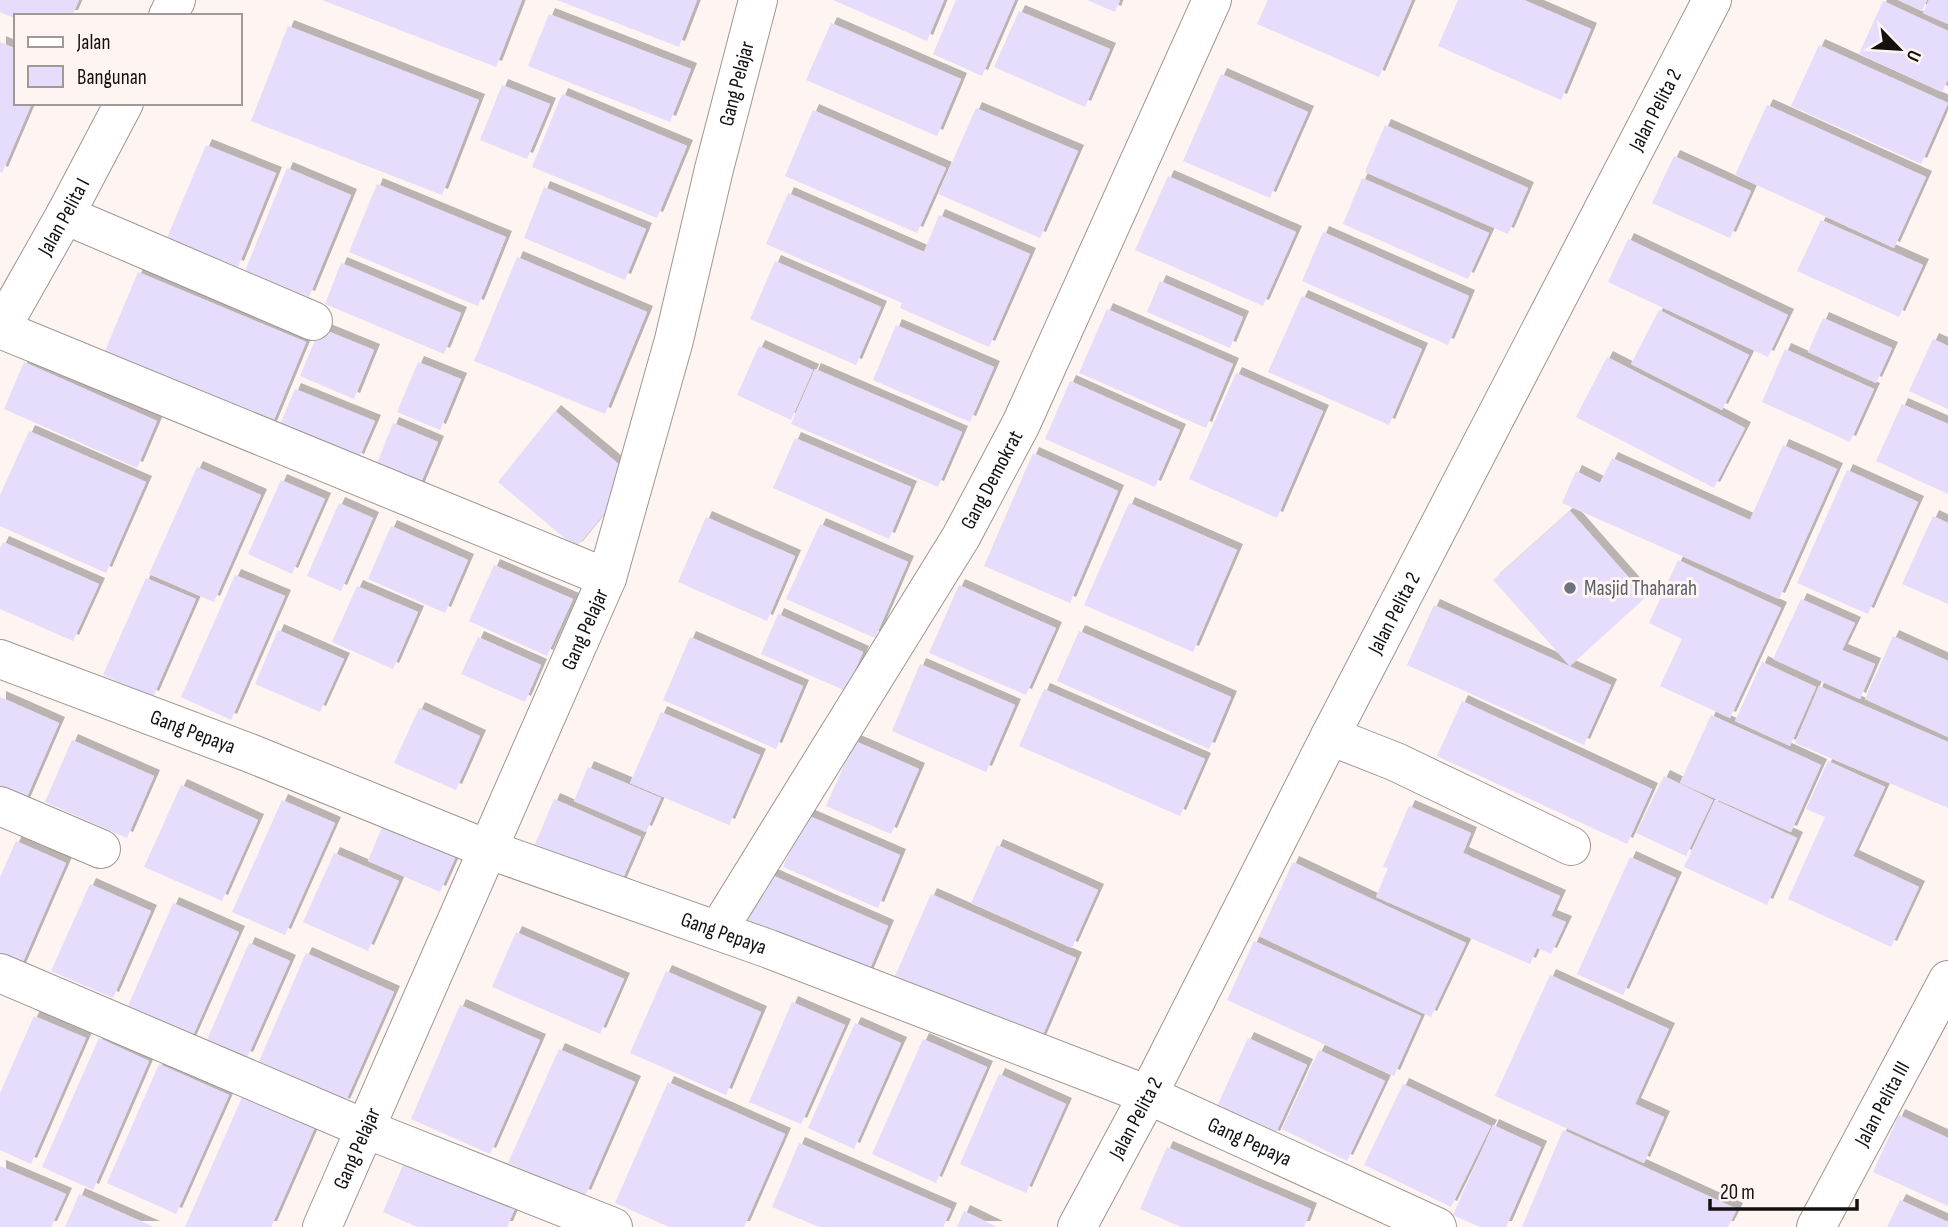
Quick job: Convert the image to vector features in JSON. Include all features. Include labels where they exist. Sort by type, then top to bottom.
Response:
[{"type":"street","name":"Gang Pelajar","points":[[322,1227],[607,578],[674,340],[714,169],[758,0]]},
{"type":"street","name":"Gang Demokrat","points":[[718,930],[961,537],[1021,424],[1212,0]]},
{"type":"street","name":"Jalan Pelita 2","points":[[1077,1227],[1148,1095],[1330,736],[1712,0]]},
{"type":"street","name":"Jalan Pelita I","points":[[0,329],[65,215],[123,105]]},
{"type":"street","points":[[65,215],[313,321]]},
{"type":"street","points":[[0,329],[607,578]]},
{"type":"street","name":"Gang Pepaya","points":[[0,659],[250,753],[487,849],[718,930],[1148,1095],[1437,1227]]},
{"type":"street","points":[[1330,736],[1396,762],[1571,846]]},
{"type":"street","points":[[0,806],[101,849]]},
{"type":"street","points":[[0,973],[366,1129],[613,1227]]},
{"type":"street","name":"Jalan Pelita III","points":[[1816,1227],[1948,980]]},
{"type":"building","points":[[0,0],[79,0],[73,14],[14,14],[14,18],[0,12]]},
{"type":"building","points":[[322,0],[522,0],[496,67]]},
{"type":"building","points":[[557,0],[697,0],[679,47]]},
{"type":"building","points":[[833,0],[944,0],[927,41]]},
{"type":"building","points":[[956,0],[1015,0],[982,76],[933,54]]},
{"type":"building","points":[[1087,0],[1120,0],[1115,12]]},
{"type":"building","points":[[1268,0],[1412,0],[1379,77],[1257,24]]},
{"type":"building","points":[[1458,0],[1524,0],[1591,29],[1561,100],[1438,46]]},
{"type":"building","points":[[1898,0],[1927,0],[1922,11]]},
{"type":"building","points":[[1929,0],[1948,0],[1948,24],[1923,13]]},
{"type":"building","points":[[1883,1],[1948,31],[1948,79],[1942,92],[1859,54]]},
{"type":"building","points":[[1019,11],[1110,49],[1085,107],[994,67]]},
{"type":"building","points":[[549,14],[691,69],[670,122],[528,66]]},
{"type":"building","points":[[831,23],[961,79],[937,136],[806,80]]},
{"type":"building","points":[[288,26],[479,100],[442,195],[251,121]]},
{"type":"building","points":[[0,42],[14,48],[14,105],[31,105],[2,173]]},
{"type":"building","points":[[1819,45],[1948,103],[1921,164],[1791,106]]},
{"type":"building","points":[[1221,74],[1308,112],[1270,198],[1183,161]]},
{"type":"building","points":[[502,85],[550,104],[527,159],[480,140]]},
{"type":"building","points":[[562,94],[687,146],[657,218],[532,167]]},
{"type":"building","points":[[1767,105],[1926,177],[1894,248],[1735,175]]},
{"type":"building","points":[[976,108],[1078,151],[1040,238],[938,194]]},
{"type":"building","points":[[813,110],[946,168],[917,233],[785,176]]},
{"type":"building","points":[[1385,125],[1528,188],[1508,234],[1365,172]]},
{"type":"building","points":[[206,145],[276,173],[238,267],[167,238]]},
{"type":"building","points":[[1674,156],[1751,191],[1730,238],[1652,203]]},
{"type":"building","points":[[287,168],[351,195],[309,297],[245,271]]},
{"type":"building","points":[[1168,176],[1296,232],[1263,306],[1135,250]]},
{"type":"building","points":[[1362,178],[1489,233],[1468,279],[1343,224]]},
{"type":"building","points":[[377,184],[506,237],[478,306],[349,252]]},
{"type":"building","points":[[544,187],[646,229],[625,280],[524,238]]},
{"type":"building","points":[[788,193],[924,252],[939,215],[1030,254],[989,347],[900,308],[902,303],[766,244]]},
{"type":"building","points":[[1821,220],[1923,265],[1899,317],[1797,271]]},
{"type":"building","points":[[1323,232],[1469,296],[1448,345],[1302,281]]},
{"type":"building","points":[[1628,239],[1788,315],[1768,357],[1608,282]]},
{"type":"building","points":[[517,257],[647,312],[605,414],[474,361]]},
{"type":"building","points":[[775,261],[881,307],[856,365],[750,319]]},
{"type":"building","points":[[341,263],[461,313],[444,354],[325,304]]},
{"type":"building","points":[[138,272],[306,342],[271,427],[102,358]]},
{"type":"building","points":[[1160,281],[1243,317],[1230,348],[1147,312]]},
{"type":"building","points":[[1302,296],[1422,349],[1389,425],[1268,372]]},
{"type":"building","points":[[1107,309],[1233,364],[1206,428],[1079,373]]},
{"type":"building","points":[[1659,310],[1749,355],[1722,410],[1631,364]]},
{"type":"building","points":[[1823,318],[1892,348],[1876,383],[1808,352]]},
{"type":"building","points":[[896,325],[994,367],[970,422],[873,380]]},
{"type":"building","points":[[320,328],[374,350],[354,399],[300,376]]},
{"type":"building","points":[[1933,339],[1948,346],[1948,409],[1909,391]]},
{"type":"building","points":[[759,346],[813,370],[791,420],[737,395]]},
{"type":"building","points":[[1785,349],[1874,389],[1850,442],[1762,402]]},
{"type":"building","points":[[1607,357],[1745,428],[1714,488],[1576,417]]},
{"type":"building","points":[[24,362],[157,421],[137,468],[4,409]]},
{"type":"building","points":[[418,362],[461,379],[440,430],[397,412]]},
{"type":"building","points":[[815,369],[962,432],[938,487],[791,424]]},
{"type":"building","points":[[1236,373],[1323,411],[1277,518],[1189,479]]},
{"type":"building","points":[[1070,381],[1180,430],[1155,487],[1045,439]]},
{"type":"building","points":[[295,389],[375,421],[358,460],[279,427]]},
{"type":"building","points":[[1902,404],[1948,424],[1948,494],[1876,461]]},
{"type":"building","points":[[555,411],[634,477],[576,548],[498,482]]},
{"type":"building","points":[[393,423],[438,442],[417,492],[373,474]]},
{"type":"building","points":[[29,431],[146,482],[106,573],[0,526],[0,495]]},
{"type":"building","points":[[795,438],[911,487],[889,539],[773,488]]},
{"type":"building","points":[[1783,445],[1837,469],[1779,599],[1562,503],[1576,471],[1600,483],[1612,458],[1750,520]]},
{"type":"building","points":[[1033,453],[1118,491],[1070,603],[984,566]]},
{"type":"building","points":[[197,467],[261,495],[214,602],[149,574]]},
{"type":"building","points":[[1847,470],[1918,502],[1868,614],[1797,583]]},
{"type":"building","points":[[281,480],[325,499],[292,574],[248,554]]},
{"type":"building","points":[[339,503],[373,518],[341,591],[307,576]]},
{"type":"building","points":[[1129,503],[1237,550],[1193,652],[1084,605]]},
{"type":"building","name":"Masjid Thaharah","points":[[1570,511],[1646,597],[1570,666],[1493,580]]},
{"type":"building","points":[[1933,516],[1948,523],[1948,604],[1902,584]]},
{"type":"building","points":[[706,517],[795,556],[767,621],[678,582]]},
{"type":"building","points":[[820,524],[908,562],[875,638],[786,599]]},
{"type":"building","points":[[391,526],[468,560],[445,613],[368,579]]},
{"type":"building","points":[[3,542],[99,584],[73,641],[0,609],[0,548]]},
{"type":"building","points":[[1678,560],[1781,608],[1730,718],[1660,686],[1682,639],[1649,623]]},
{"type":"building","points":[[494,565],[573,599],[547,656],[469,621]]},
{"type":"building","points":[[235,575],[285,596],[231,720],[181,697]]},
{"type":"building","points":[[146,578],[196,599],[153,697],[103,675]]},
{"type":"building","points":[[959,585],[1056,628],[1026,695],[929,653]]},
{"type":"building","points":[[357,586],[418,612],[393,669],[332,642]]},
{"type":"building","points":[[1801,599],[1855,623],[1842,650],[1875,664],[1860,699],[1773,659]]},
{"type":"building","points":[[1434,605],[1611,685],[1584,745],[1407,665]]},
{"type":"building","points":[[778,614],[863,652],[846,691],[761,654]]},
{"type":"building","points":[[278,630],[344,659],[320,712],[255,684]]},
{"type":"building","points":[[1079,631],[1231,697],[1209,749],[1057,681]]},
{"type":"building","points":[[1893,636],[1948,661],[1948,737],[1865,699]]},
{"type":"building","points":[[478,637],[541,665],[525,702],[461,674]]},
{"type":"building","points":[[690,637],[803,686],[776,749],[663,700]]},
{"type":"building","points":[[1762,662],[1816,687],[1790,746],[1735,721]]},
{"type":"building","points":[[920,664],[1015,705],[986,772],[892,731]]},
{"type":"building","points":[[1819,686],[1948,742],[1948,808],[1795,743]]},
{"type":"building","points":[[1044,689],[1205,759],[1180,816],[1019,746]]},
{"type":"building","points":[[0,697],[59,723],[20,813],[0,805]]},
{"type":"building","points":[[1462,701],[1652,789],[1627,844],[1437,756]]},
{"type":"building","points":[[419,708],[480,736],[456,790],[394,763]]},
{"type":"building","points":[[661,712],[760,755],[729,825],[630,783]]},
{"type":"building","points":[[1711,715],[1821,765],[1791,832],[1680,783]]},
{"type":"building","points":[[72,740],[154,776],[127,838],[45,802]]},
{"type":"building","points":[[855,741],[919,769],[891,834],[826,806]]},
{"type":"building","points":[[1828,761],[1885,787],[1853,856],[1919,887],[1891,947],[1788,899],[1825,817],[1806,809]]},
{"type":"building","points":[[588,767],[661,798],[646,832],[574,801]]},
{"type":"building","points":[[1664,776],[1713,800],[1686,856],[1636,833]]},
{"type":"building","points":[[181,785],[258,820],[222,901],[144,867]]},
{"type":"building","points":[[554,799],[641,837],[617,892],[531,854]]},
{"type":"building","points":[[282,800],[335,823],[285,935],[232,912]]},
{"type":"building","points":[[1715,800],[1797,838],[1767,905],[1684,867]]},
{"type":"building","points":[[1409,806],[1471,833],[1463,853],[1560,896],[1551,916],[1566,922],[1551,954],[1537,948],[1530,964],[1376,897],[1388,868],[1383,867]]},
{"type":"building","points":[[387,815],[460,847],[440,892],[368,861]]},
{"type":"building","points":[[807,815],[900,855],[878,908],[783,867]]},
{"type":"building","points":[[16,841],[66,863],[16,978],[0,971],[0,877]]},
{"type":"building","points":[[997,845],[1098,890],[1072,948],[971,903]]},
{"type":"building","points":[[334,853],[399,881],[368,951],[303,922]]},
{"type":"building","points":[[1630,857],[1676,878],[1623,995],[1577,974]]},
{"type":"building","points":[[1293,862],[1466,943],[1431,1017],[1259,936]]},
{"type":"building","points":[[758,869],[888,926],[866,978],[736,921]]},
{"type":"building","points":[[90,884],[151,911],[113,998],[51,971]]},
{"type":"building","points":[[931,894],[1076,958],[1038,1046],[892,983]]},
{"type":"building","points":[[173,903],[239,932],[190,1042],[125,1013]]},
{"type":"building","points":[[516,932],[624,979],[600,1034],[492,987]]},
{"type":"building","points":[[1254,941],[1421,1016],[1394,1076],[1227,1000]]},
{"type":"building","points":[[249,943],[290,961],[247,1058],[207,1040]]},
{"type":"building","points":[[306,953],[394,992],[344,1105],[257,1066]]},
{"type":"building","points":[[666,971],[761,1012],[726,1095],[630,1053]]},
{"type":"building","points":[[1550,975],[1669,1029],[1635,1104],[1664,1117],[1644,1163],[1495,1096]]},
{"type":"building","points":[[792,1002],[845,1025],[801,1124],[749,1102]]},
{"type":"building","points":[[460,1005],[540,1040],[490,1154],[411,1119]]},
{"type":"building","points":[[34,1016],[86,1038],[31,1164],[0,1150],[0,1093]]},
{"type":"building","points":[[855,1023],[901,1043],[854,1149],[808,1128]]},
{"type":"building","points":[[99,1038],[149,1061],[93,1190],[42,1167]]},
{"type":"building","points":[[1248,1038],[1307,1065],[1274,1137],[1215,1111]]},
{"type":"building","points":[[923,1039],[987,1067],[936,1183],[872,1154]]},
{"type":"building","points":[[559,1049],[635,1082],[585,1196],[508,1163]]},
{"type":"building","points":[[1319,1050],[1385,1081],[1347,1161],[1282,1129]]},
{"type":"building","points":[[159,1064],[229,1095],[176,1214],[107,1183]]},
{"type":"building","points":[[999,1074],[1066,1104],[1026,1193],[960,1164]]},
{"type":"building","points":[[668,1082],[785,1134],[744,1227],[669,1227],[615,1203]]},
{"type":"building","points":[[1403,1084],[1491,1126],[1451,1207],[1364,1165]]},
{"type":"building","points":[[243,1095],[315,1127],[271,1227],[185,1227]]},
{"type":"building","points":[[1899,1115],[1948,1138],[1948,1206],[1873,1172]]},
{"type":"building","points":[[1493,1125],[1541,1147],[1506,1227],[1480,1227],[1453,1215]]},
{"type":"building","points":[[1563,1130],[1737,1209],[1728,1227],[1522,1227]]},
{"type":"building","points":[[799,1143],[951,1209],[943,1227],[819,1227],[772,1207]]},
{"type":"building","points":[[1167,1147],[1311,1209],[1304,1227],[1181,1227],[1140,1209]]},
{"type":"building","points":[[409,1151],[519,1199],[507,1227],[417,1227],[383,1212]]},
{"type":"building","points":[[0,1166],[66,1194],[51,1227],[0,1227]]},
{"type":"building","points":[[79,1194],[154,1227],[65,1227]]},
{"type":"building","points":[[1900,1200],[1948,1222],[1948,1227],[1887,1227]]},
{"type":"building","points":[[964,1211],[997,1227],[957,1227]]},
{"type":"place","name":"Masjid Thaharah","points":[[1570,588]]}]
